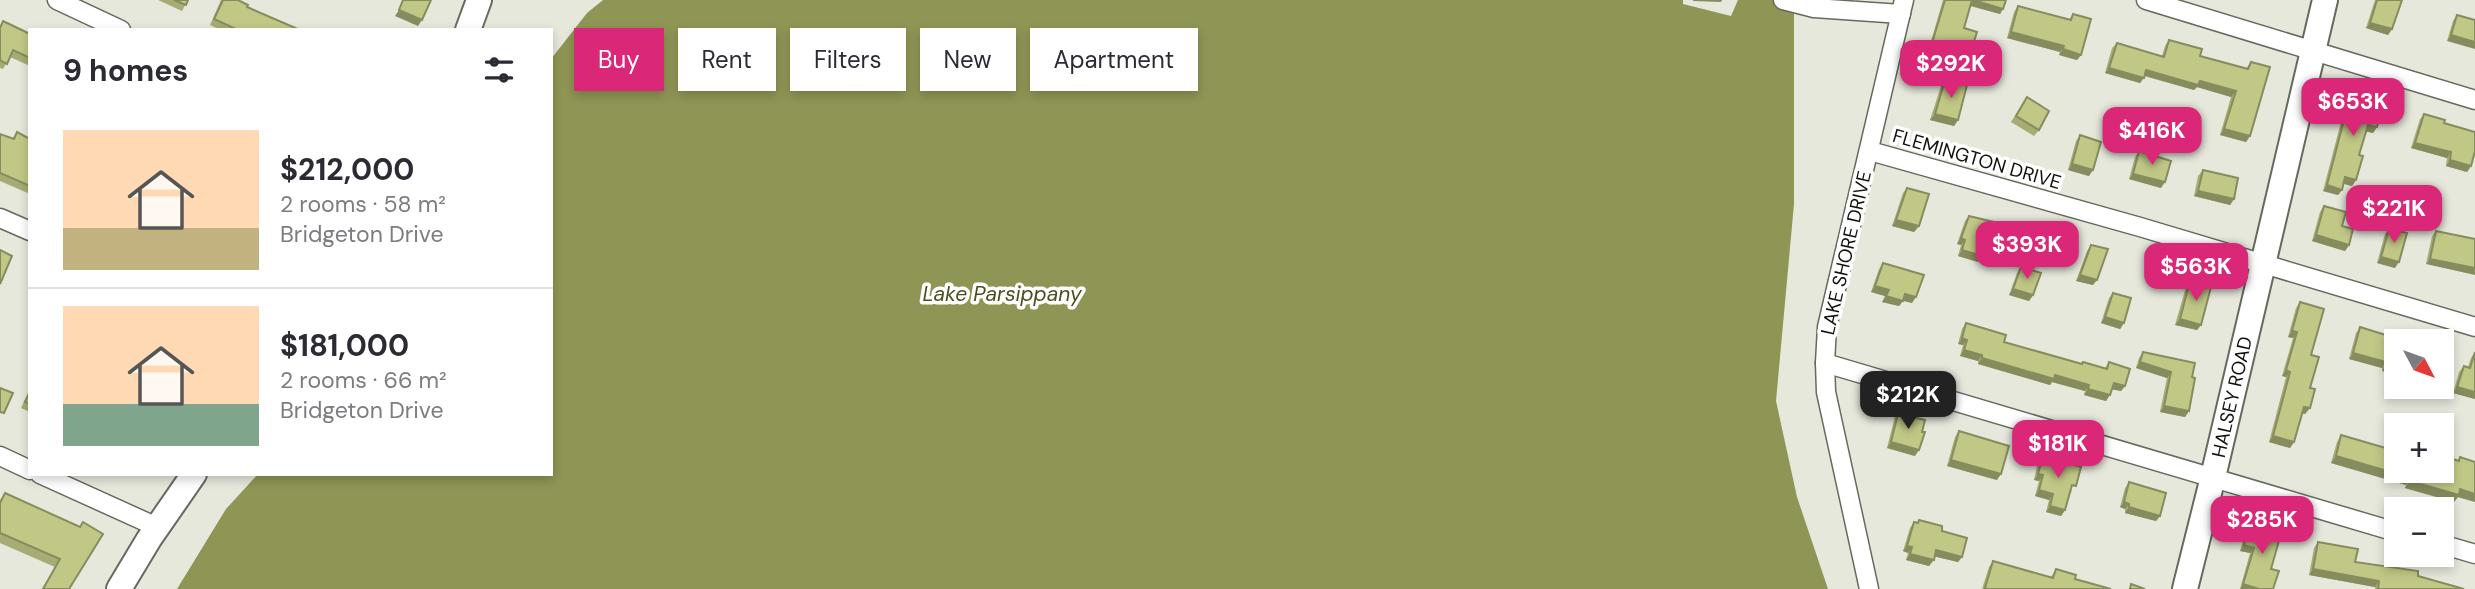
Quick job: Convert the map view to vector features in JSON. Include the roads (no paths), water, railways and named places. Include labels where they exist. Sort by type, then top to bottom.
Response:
[{"type":"street","points":[[57,0],[117,28]]},
{"type":"street","points":[[469,28],[480,0]]},
{"type":"street","points":[[1783,0],[1814,8],[1902,7]]},
{"type":"street","points":[[2146,0],[2475,100]]},
{"type":"street","name":"HALSEY ROAD","points":[[2185,589],[2325,0]]},
{"type":"street","name":"LAKE SHORE DRIVE","points":[[1869,589],[1826,392],[1827,327],[1902,7]]},
{"type":"street","name":"FLEMINGTON DRIVE","points":[[1870,151],[2475,327]]},
{"type":"street","points":[[0,218],[28,230]]},
{"type":"street","points":[[1825,363],[2384,528]]},
{"type":"street","points":[[0,456],[28,469]]},
{"type":"street","points":[[44,476],[157,527]]},
{"type":"street","points":[[119,589],[193,476]]},
{"type":"street","points":[[2454,548],[2475,554]]},
{"type":"water","name":"Lake Parsippany","points":[[603,0],[1683,0],[1683,4],[1731,16],[1738,0],[1794,0],[1794,204],[1776,401],[1797,497],[1828,589],[177,589],[226,509],[256,476],[553,476],[553,56],[574,30],[574,91],[664,91],[664,28],[575,28],[587,13]]}]
